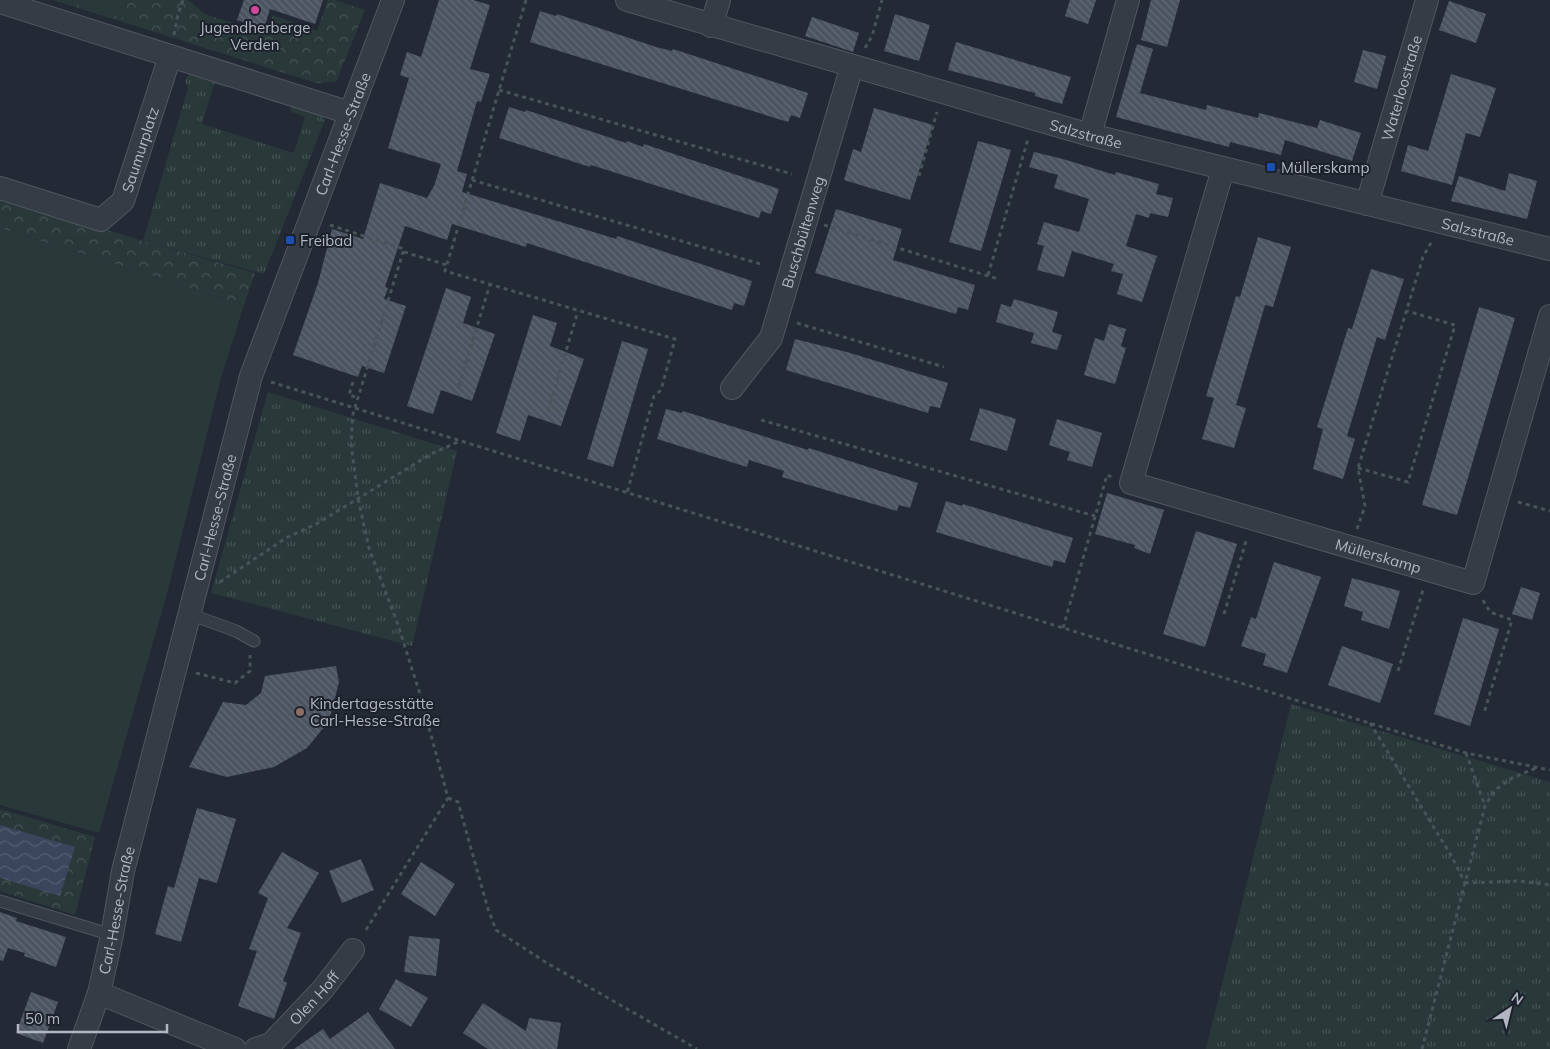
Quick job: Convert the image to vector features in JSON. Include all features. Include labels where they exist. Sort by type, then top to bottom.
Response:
[{"type":"street","name":"Carl-Hesse-Straße","points":[[79,1049],[99,993],[112,935],[122,871],[251,376],[393,0]]},
{"type":"street","name":"Salzstraße","points":[[627,0],[711,26],[1090,134],[1223,169],[1550,249]]},
{"type":"street","points":[[711,26],[719,0]]},
{"type":"street","points":[[1090,134],[1128,0]]},
{"type":"street","name":"Waterloostraße","points":[[1367,204],[1427,0]]},
{"type":"street","points":[[0,2],[350,113]]},
{"type":"street","name":"Saumurplatz","points":[[0,188],[101,220],[123,201],[170,56]]},
{"type":"street","name":"Buschbültenweg","points":[[732,388],[771,338],[852,66]]},
{"type":"street","name":"Müllerskamp","points":[[1223,169],[1132,483],[1473,582]]},
{"type":"street","points":[[1473,582],[1550,316]]},
{"type":"street","name":"Olen Hoff","points":[[267,1047],[323,989],[353,950]]},
{"type":"street","points":[[99,993],[235,1049]]},
{"type":"lane","points":[[189,614],[236,631],[254,641]]},
{"type":"lane","points":[[0,901],[112,935]]},
{"type":"path","points":[[170,56],[178,14],[183,0]]},
{"type":"path","points":[[526,0],[445,271],[675,339],[661,390],[654,396],[627,493]]},
{"type":"path","points":[[852,66],[855,55],[866,48],[872,36],[882,0]]},
{"type":"path","points":[[499,90],[792,174]]},
{"type":"path","points":[[919,176],[940,104]]},
{"type":"path","points":[[988,275],[1030,131]]},
{"type":"path","points":[[472,180],[764,265]]},
{"type":"path","points":[[310,219],[447,265]]},
{"type":"path","points":[[1355,534],[1366,506],[1358,468],[1423,257],[1442,222]]},
{"type":"path","points":[[817,223],[998,279]]},
{"type":"path","points":[[353,950],[448,798],[420,694],[398,625],[369,548],[358,498],[351,443],[355,408],[404,252]]},
{"type":"path","points":[[459,386],[490,284]]},
{"type":"path","points":[[548,411],[578,311]]},
{"type":"path","points":[[1358,468],[1408,482],[1455,325],[1406,311]]},
{"type":"path","points":[[789,320],[944,367]]},
{"type":"path","points":[[268,382],[1466,753],[1550,770]]},
{"type":"path","points":[[353,382],[349,395],[358,398]]},
{"type":"path","points":[[761,420],[1095,516]]},
{"type":"path","points":[[215,585],[279,542],[318,523],[431,454],[460,441]]},
{"type":"path","points":[[1063,628],[1107,475]]},
{"type":"path","points":[[1498,496],[1550,511]]},
{"type":"path","points":[[1224,614],[1253,518]]},
{"type":"path","points":[[1398,670],[1429,570]]},
{"type":"path","points":[[1473,582],[1490,612],[1512,620],[1484,713]]},
{"type":"path","points":[[193,672],[235,683],[250,671],[249,656],[254,641]]},
{"type":"path","points":[[1369,722],[1452,857],[1465,883]]},
{"type":"path","points":[[1466,753],[1485,806]]},
{"type":"path","points":[[1422,1049],[1485,806],[1494,791],[1510,779],[1536,768]]},
{"type":"path","points":[[448,798],[458,802],[488,909],[496,930],[547,963],[697,1049]]},
{"type":"path","points":[[1465,883],[1519,882],[1550,885]]},
{"type":"green space","points":[[53,0],[61,0],[122,18],[127,0],[188,0],[205,14],[266,34],[273,15],[317,31],[328,0],[335,0],[365,10],[336,82],[316,83]]},
{"type":"green space","points":[[61,0],[127,0],[122,18]]},
{"type":"green space","points":[[189,73],[226,84],[228,88],[214,84],[202,124],[294,153],[305,117],[292,112],[290,109],[293,106],[320,115],[325,120],[264,274],[143,241],[188,88],[185,82]]},
{"type":"green space","points":[[0,197],[255,273],[244,305],[0,228]]},
{"type":"green space","points":[[0,228],[244,305],[221,378],[169,586],[99,833],[0,805]]},
{"type":"green space","points":[[268,392],[457,451],[412,646],[211,593]]},
{"type":"green space","points":[[1291,704],[1550,782],[1550,1049],[1206,1049]]},
{"type":"green space","points":[[0,809],[95,837],[75,915],[0,891],[0,878],[60,895],[74,847],[0,825]]},
{"type":"water","points":[[0,825],[75,847],[60,896],[0,878]]},
{"type":"building","points":[[244,0],[323,0],[315,24],[270,9],[264,29],[237,20]]},
{"type":"building","points":[[439,0],[473,0],[490,5],[470,69],[490,74],[481,102],[477,101],[457,171],[467,174],[462,192],[616,239],[617,236],[752,281],[744,306],[734,303],[732,310],[527,243],[526,247],[452,224],[447,240],[405,226],[385,287],[388,288],[384,299],[406,306],[384,373],[362,366],[358,377],[293,355],[318,283],[332,229],[363,239],[380,183],[427,198],[434,186],[441,164],[388,148],[409,78],[400,75],[407,52],[421,57]]},
{"type":"building","points":[[1070,0],[1096,0],[1088,24],[1065,16]]},
{"type":"building","points":[[1151,0],[1180,0],[1167,47],[1141,40]]},
{"type":"building","points":[[1449,1],[1486,14],[1476,43],[1439,30]]},
{"type":"building","points":[[540,11],[556,16],[557,14],[656,47],[672,51],[673,49],[808,93],[800,118],[791,115],[788,122],[530,42]]},
{"type":"building","points":[[895,14],[930,25],[919,61],[884,51]]},
{"type":"building","points":[[812,17],[859,33],[853,52],[805,36]]},
{"type":"building","points":[[956,42],[1071,77],[1062,104],[1035,96],[1035,93],[948,70]]},
{"type":"building","points":[[1137,44],[1153,49],[1140,93],[1206,110],[1207,105],[1258,118],[1259,113],[1317,128],[1320,120],[1361,133],[1352,161],[1285,140],[1281,155],[1230,142],[1229,147],[1116,117]]},
{"type":"building","points":[[1363,50],[1386,56],[1377,89],[1354,82]]},
{"type":"building","points":[[1451,74],[1496,88],[1480,137],[1466,133],[1452,185],[1401,171],[1408,145],[1428,151]]},
{"type":"building","points":[[509,107],[525,112],[526,110],[626,143],[627,141],[643,147],[644,144],[779,189],[771,214],[761,211],[759,218],[499,138]]},
{"type":"building","points":[[874,108],[933,125],[910,200],[844,180],[853,149],[861,152]]},
{"type":"building","points":[[978,141],[1011,150],[981,251],[949,242]]},
{"type":"building","points":[[1034,152],[1115,175],[1116,172],[1159,184],[1156,194],[1173,198],[1168,217],[1150,213],[1149,218],[1136,214],[1126,246],[1157,256],[1142,302],[1117,294],[1123,274],[1111,271],[1114,264],[1072,251],[1064,277],[1037,270],[1044,246],[1037,244],[1044,222],[1079,232],[1089,199],[1054,188],[1058,175],[1029,167]]},
{"type":"building","points":[[1509,173],[1537,181],[1527,219],[1451,201],[1459,176],[1505,191]]},
{"type":"building","points":[[836,209],[902,229],[893,260],[975,285],[968,310],[958,307],[956,314],[815,273]]},
{"type":"building","points":[[1258,237],[1291,247],[1273,307],[1265,305],[1236,405],[1246,408],[1234,448],[1202,439],[1214,398],[1206,396],[1236,296],[1240,297]]},
{"type":"building","points":[[1371,269],[1404,279],[1385,340],[1377,337],[1347,436],[1355,439],[1343,479],[1313,469],[1323,429],[1317,427],[1348,328],[1352,329]]},
{"type":"building","points":[[446,288],[471,297],[463,323],[495,334],[472,401],[441,390],[433,414],[407,406]]},
{"type":"building","points":[[1014,299],[1058,312],[1052,332],[1062,335],[1057,350],[1031,343],[1034,333],[996,322],[1001,304],[1011,307]]},
{"type":"building","points":[[1479,307],[1515,318],[1457,515],[1422,505]]},
{"type":"building","points":[[533,315],[557,323],[550,346],[584,359],[561,426],[528,415],[520,441],[496,433]]},
{"type":"building","points":[[1109,324],[1126,329],[1121,346],[1126,348],[1115,384],[1084,375],[1095,338],[1104,341]]},
{"type":"building","points":[[795,339],[847,352],[948,383],[940,408],[930,406],[928,413],[786,370]]},
{"type":"building","points":[[622,341],[648,349],[613,467],[587,459]]},
{"type":"building","points":[[980,408],[1016,419],[1007,451],[970,440]]},
{"type":"building","points":[[666,409],[682,413],[683,411],[808,450],[809,448],[918,483],[910,508],[899,505],[897,511],[782,477],[784,471],[749,460],[747,467],[657,439]]},
{"type":"building","points":[[1057,419],[1102,433],[1092,467],[1067,460],[1070,452],[1049,445]]},
{"type":"building","points":[[1107,493],[1164,510],[1150,554],[1134,548],[1135,545],[1095,534]]},
{"type":"building","points":[[946,501],[962,506],[963,504],[1073,538],[1065,563],[1054,560],[1052,567],[936,532]]},
{"type":"building","points":[[1196,531],[1237,544],[1205,647],[1163,634]]},
{"type":"building","points":[[1274,562],[1321,577],[1287,673],[1263,665],[1266,654],[1241,646],[1251,617],[1256,619]]},
{"type":"building","points":[[1352,578],[1400,591],[1389,629],[1361,620],[1363,612],[1344,606]]},
{"type":"building","points":[[1521,587],[1540,593],[1532,620],[1512,614]]},
{"type":"building","points":[[1463,618],[1499,629],[1470,726],[1434,714]]},
{"type":"building","points":[[1342,646],[1393,664],[1380,703],[1328,685]]},
{"type":"building","points":[[336,666],[339,682],[329,721],[307,748],[274,767],[227,777],[189,767],[223,702],[246,705],[261,693],[265,676]]},
{"type":"building","points":[[197,808],[236,819],[217,883],[199,878],[181,942],[155,934],[168,886],[174,888]]},
{"type":"building","points":[[282,852],[319,873],[287,928],[301,933],[283,981],[287,983],[274,1019],[238,1006],[257,951],[249,949],[268,898],[258,893]]},
{"type":"building","points":[[361,859],[374,890],[342,903],[329,871]]},
{"type":"building","points":[[421,862],[455,884],[435,916],[401,894]]},
{"type":"building","points":[[0,912],[17,918],[16,921],[66,937],[56,967],[24,956],[25,953],[8,948],[3,961],[0,960]]},
{"type":"building","points":[[409,936],[440,939],[436,976],[404,972]]},
{"type":"building","points":[[396,979],[428,998],[411,1027],[379,1009]]},
{"type":"building","points":[[31,992],[58,1002],[43,1043],[16,1033]]},
{"type":"building","points":[[483,1003],[526,1031],[529,1018],[561,1023],[557,1049],[488,1049],[463,1033]]},
{"type":"building","points":[[368,1012],[395,1049],[294,1049],[323,1029],[330,1039]]},
{"type":"place","name":"Jugendherberge Verden","points":[[255,10]]},
{"type":"place","name":"Müllerskamp","points":[[1271,167]]},
{"type":"place","name":"Freibad","points":[[290,240]]},
{"type":"place","name":"Kindertagesstätte Carl-Hesse-Straße","points":[[300,712]]}]
